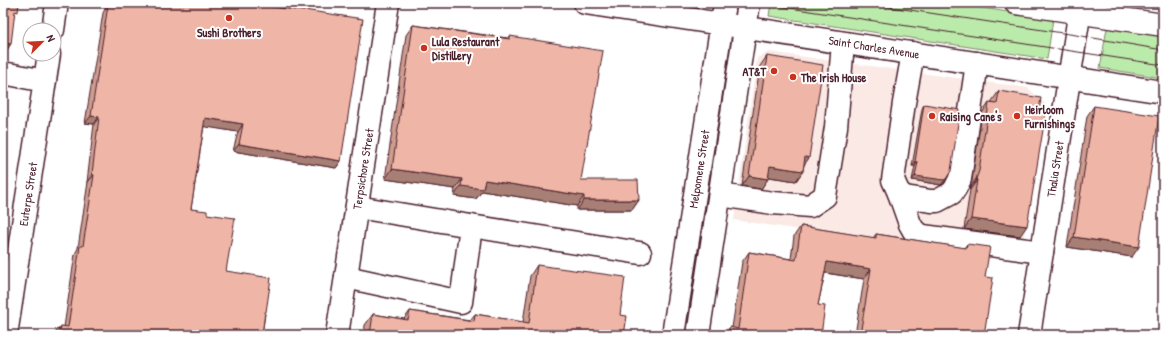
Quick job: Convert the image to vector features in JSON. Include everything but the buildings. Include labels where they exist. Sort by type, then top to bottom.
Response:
[{"type":"street","points":[[54,22],[57,3]]},
{"type":"street","name":"Terpsichore Street","points":[[337,335],[388,3]]},
{"type":"street","name":"Saint Charles Avenue","points":[[585,3],[1163,92]]},
{"type":"street","name":"Melpomene Street","points":[[673,335],[725,3]]},
{"type":"street","name":"Melpomene Street","points":[[698,335],[749,3]]},
{"type":"street","points":[[1016,3],[1080,8],[1163,25]]},
{"type":"street","name":"Thalia Street","points":[[1029,335],[1080,8]]},
{"type":"street","points":[[720,195],[810,206],[825,196],[836,127],[842,43]]},
{"type":"street","points":[[913,53],[893,180],[914,231],[923,236],[1042,252]]},
{"type":"street","name":"Euterpe Street","points":[[6,335],[48,62]]},
{"type":"street","points":[[899,193],[905,197],[937,200],[952,193],[956,187],[960,179],[977,63]]},
{"type":"street","points":[[3,73],[45,81]]},
{"type":"street","points":[[357,207],[640,253]]},
{"type":"street","points":[[346,277],[461,302],[471,226]]},
{"type":"shaded area","points":[[769,52],[1028,88],[1045,104],[1020,262],[734,220],[757,58]]},
{"type":"green space","points":[[771,3],[951,3],[1053,19],[1047,59],[769,16]]},
{"type":"green space","points":[[1107,28],[1163,36],[1163,78],[1100,68]]},
{"type":"tram line","points":[[757,3],[1163,65]]},
{"type":"tram line","points":[[863,3],[1076,35],[1163,50]]},
{"type":"place","name":"Sushi Brothers","points":[[229,18]]},
{"type":"place","name":"Lula Restaurant Distillery","points":[[424,48]]},
{"type":"place","name":"AT&T","points":[[774,71]]},
{"type":"place","name":"The Irish House","points":[[793,77]]},
{"type":"place","name":"Raising Cane's","points":[[932,116]]},
{"type":"place","name":"Heirloom Furnishings","points":[[1017,116]]}]
